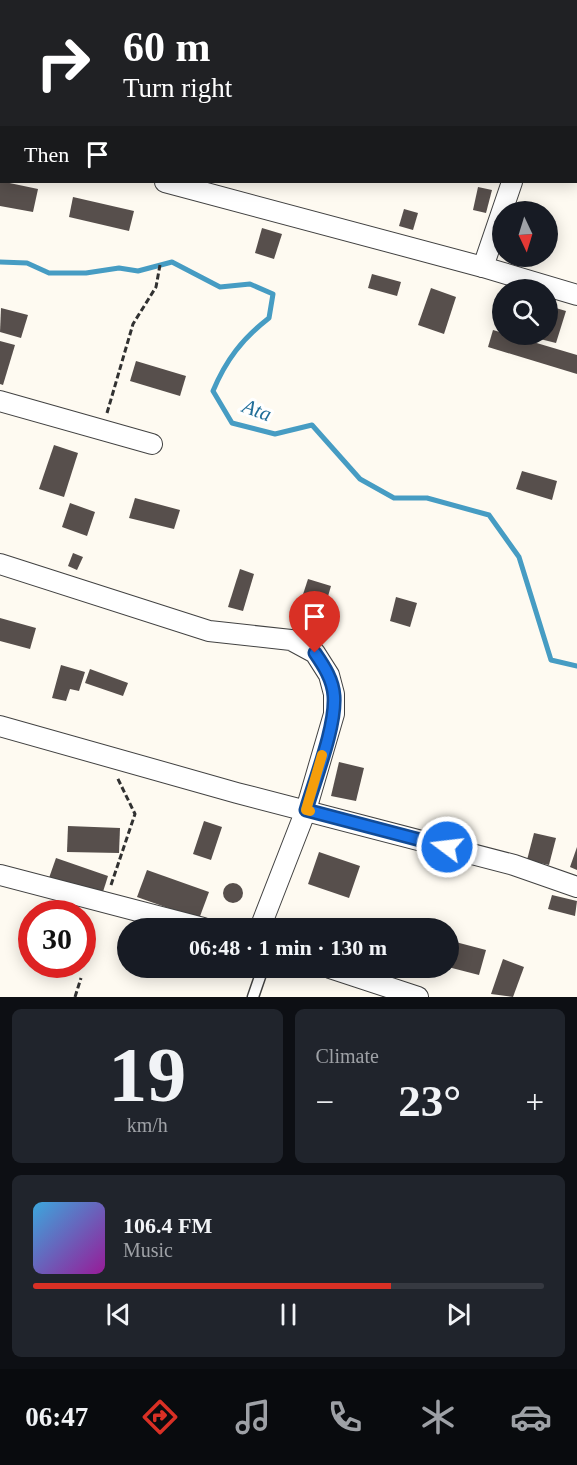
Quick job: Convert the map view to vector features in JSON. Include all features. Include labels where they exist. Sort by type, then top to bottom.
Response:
[{"type":"street","points":[[173,183],[214,188],[577,295]]},
{"type":"street","points":[[483,267],[512,183]]},
{"type":"street","points":[[0,401],[152,444]]},
{"type":"street","points":[[0,564],[209,631],[291,640],[315,653],[329,675],[334,694],[334,714],[306,810],[264,918]]},
{"type":"street","points":[[0,726],[514,865],[577,887]]},
{"type":"street","points":[[0,875],[164,918]]},
{"type":"street","points":[[360,978],[418,997]]},
{"type":"lane","points":[[253,997],[259,978]]},
{"type":"path","points":[[117,434],[106,411],[133,324],[156,287],[159,265]]},
{"type":"path","points":[[105,903],[135,814],[108,756]]},
{"type":"path","points":[[75,997],[81,978]]},
{"type":"building","points":[[0,183],[38,189],[33,212],[0,206]]},
{"type":"building","points":[[478,187],[492,190],[486,213],[473,210]]},
{"type":"building","points":[[73,197],[134,211],[129,231],[69,217]]},
{"type":"building","points":[[404,209],[418,213],[413,230],[399,226]]},
{"type":"building","points":[[262,228],[282,234],[274,259],[255,253]]},
{"type":"building","points":[[372,274],[401,282],[397,296],[368,288]]},
{"type":"building","points":[[431,288],[456,297],[444,334],[418,325]]},
{"type":"building","points":[[1,308],[28,315],[21,338],[0,332]]},
{"type":"building","points":[[558,309],[566,311],[558,337]]},
{"type":"building","points":[[492,333],[492,345],[543,345],[577,355],[577,374],[488,347]]},
{"type":"building","points":[[0,341],[15,345],[3,385],[0,384]]},
{"type":"building","points":[[136,361],[186,376],[180,396],[130,381]]},
{"type":"building","points":[[54,445],[78,453],[64,497],[39,489]]},
{"type":"building","points":[[522,471],[557,481],[552,500],[516,489]]},
{"type":"building","points":[[135,498],[180,510],[174,529],[129,518]]},
{"type":"building","points":[[70,503],[95,512],[87,536],[62,527]]},
{"type":"building","points":[[73,553],[83,557],[77,570],[68,566]]},
{"type":"building","points":[[240,569],[254,574],[243,611],[228,607]]},
{"type":"building","points":[[308,579],[331,586],[319,627],[295,619]]},
{"type":"building","points":[[396,597],[417,603],[410,627],[390,621]]},
{"type":"building","points":[[0,618],[36,628],[30,649],[0,641]]},
{"type":"building","points":[[61,665],[85,672],[79,691],[70,689],[66,701],[52,698]]},
{"type":"building","points":[[90,669],[128,683],[123,696],[85,683]]},
{"type":"building","points":[[339,762],[364,768],[356,801],[331,796]]},
{"type":"building","points":[[204,821],[222,827],[211,860],[193,854]]},
{"type":"building","points":[[68,826],[120,828],[119,853],[67,852]]},
{"type":"building","points":[[534,833],[556,838],[549,865],[527,860]]},
{"type":"building","points":[[577,847],[577,870],[570,867]]},
{"type":"building","points":[[319,852],[360,866],[349,898],[308,884]]},
{"type":"building","points":[[56,858],[108,876],[102,895],[49,878]]},
{"type":"building","points":[[147,870],[209,892],[199,918],[137,897]]},
{"type":"building","points":[[233,883],[240,886],[243,893],[240,900],[233,903],[226,900],[223,893],[226,886]]},
{"type":"building","points":[[552,895],[577,901],[575,916],[548,909]]},
{"type":"building","points":[[459,943],[486,950],[479,975],[459,970]]},
{"type":"building","points":[[503,959],[524,967],[513,997],[491,994]]},
{"type":"waterway","name":"Ata","points":[[0,262],[27,263],[49,273],[86,273],[119,268],[138,271],[172,262],[220,287],[250,284],[273,294],[269,318],[236,351],[223,369],[213,391],[232,423],[275,434],[312,425],[360,479],[394,498],[427,498],[489,515],[519,557],[551,660],[577,666]]},
{"type":"slow traffic","points":[[310,811],[306,810],[322,755]]},
{"type":"route","points":[[315,653],[329,675],[334,694],[334,714],[306,810],[447,847]]}]
